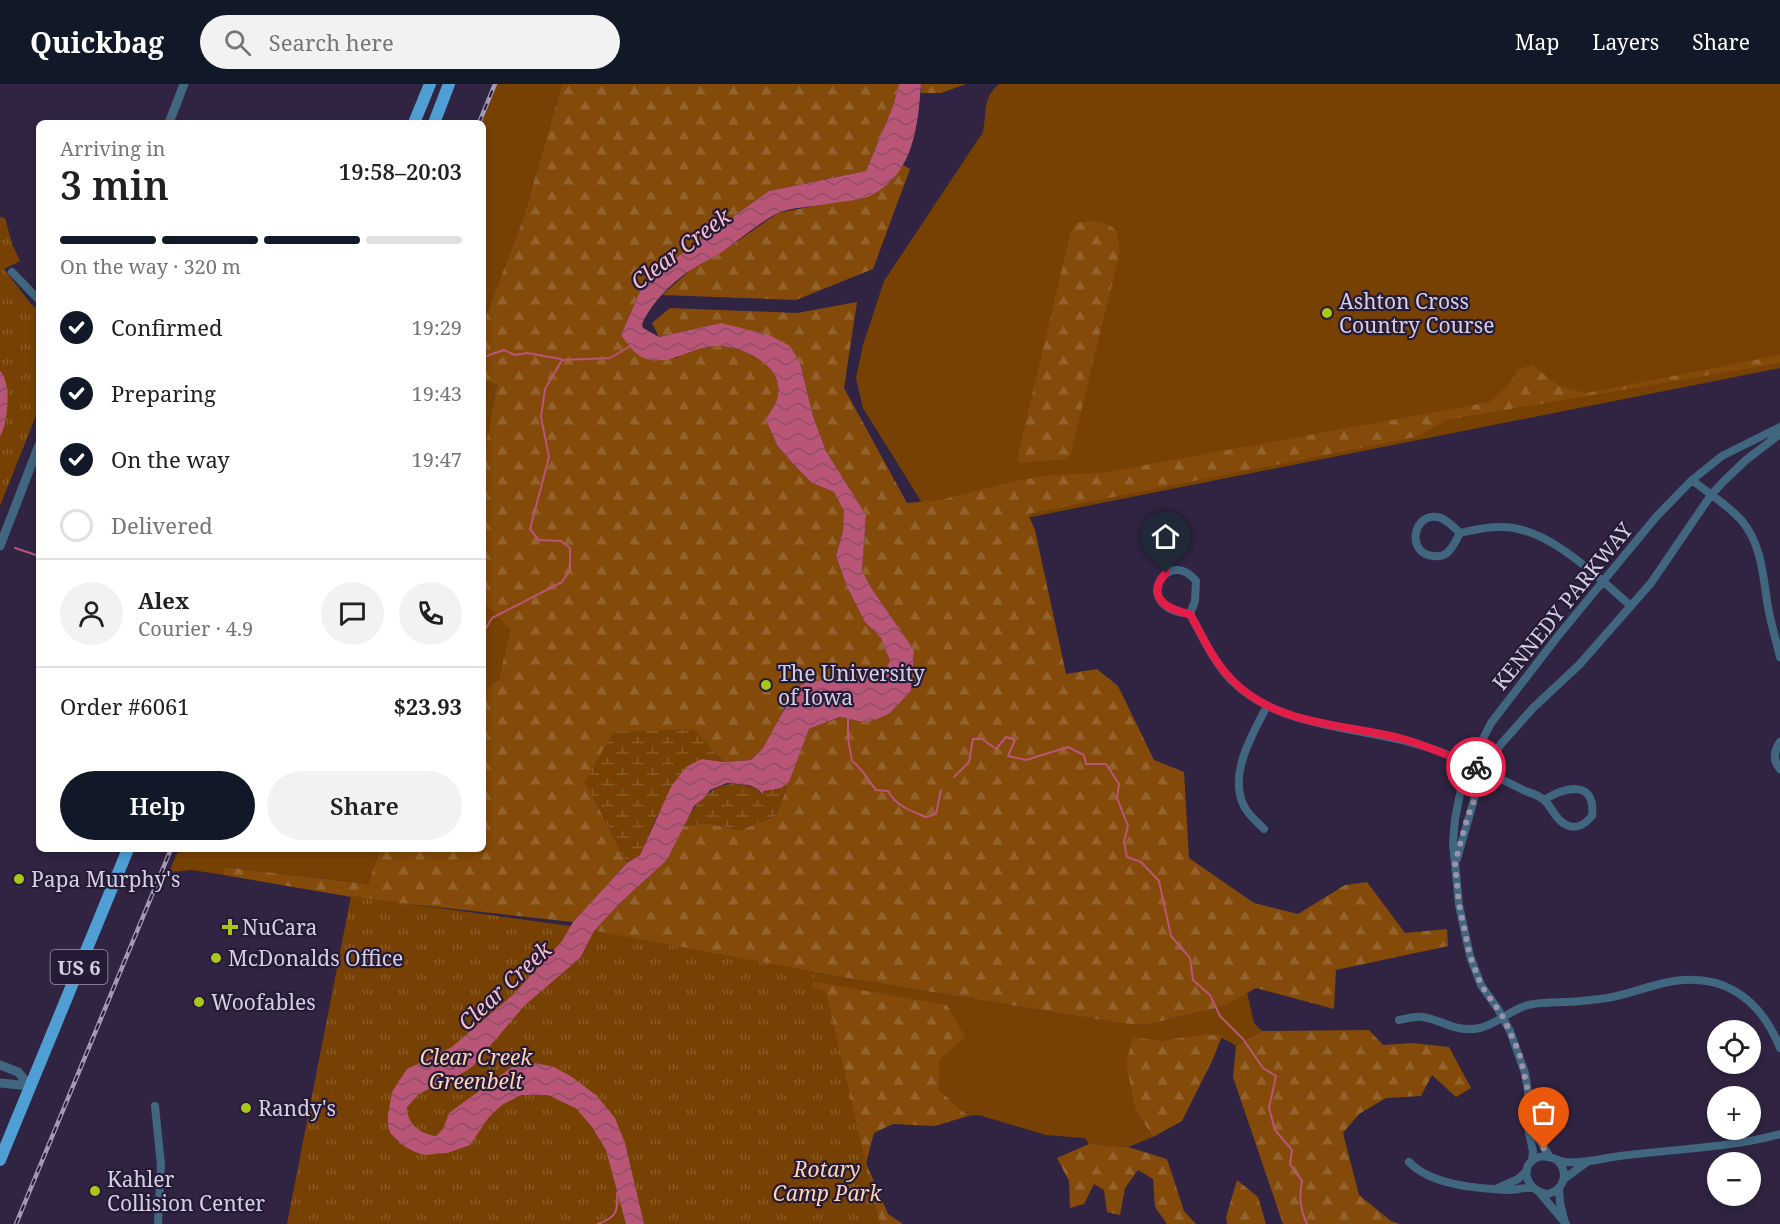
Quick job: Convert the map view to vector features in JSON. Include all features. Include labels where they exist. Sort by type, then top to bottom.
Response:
[{"type":"main road","points":[[415,120],[430,84]]},
{"type":"main road","points":[[435,120],[449,84]]},
{"type":"main road","name":"US 6","points":[[0,1161],[127,852]]},
{"type":"street","points":[[170,120],[184,84]]},
{"type":"street","points":[[12,272],[36,297]]},
{"type":"street","name":"KENNEDY PARKWAY","points":[[1532,1161],[1525,1073],[1519,1052],[1503,1017],[1481,985],[1470,956],[1459,904],[1453,843],[1461,789],[1483,737],[1498,714],[1558,636],[1604,583],[1656,517],[1692,480],[1722,456],[1780,427]]},
{"type":"street","name":"KENNEDY PARKWAY","points":[[1455,863],[1467,819],[1485,771],[1491,759],[1515,727],[1579,665],[1631,606],[1677,547],[1712,495],[1746,460],[1780,434]]},
{"type":"street","points":[[0,546],[36,454]]},
{"type":"street","points":[[1692,480],[1742,521],[1756,545],[1761,560],[1772,629],[1780,657]]},
{"type":"street","points":[[1460,533],[1445,555],[1428,556],[1416,544],[1417,528],[1423,520],[1431,517],[1442,518],[1460,533],[1503,526],[1532,532],[1554,543],[1631,606]]},
{"type":"street","points":[[1190,614],[1195,601],[1196,581],[1183,570],[1166,573],[1160,580],[1158,589],[1160,601],[1167,608],[1190,614],[1222,669],[1242,689],[1267,706],[1301,719],[1401,739],[1449,755],[1544,800],[1557,818],[1571,827],[1580,826],[1592,816],[1591,799],[1586,792],[1580,789],[1569,788],[1544,800]]},
{"type":"street","points":[[1264,829],[1246,809],[1240,794],[1240,784],[1245,753],[1267,706]]},
{"type":"street","points":[[1780,742],[1774,757],[1780,769]]},
{"type":"street","points":[[1399,1020],[1421,1017],[1450,1027],[1470,1029],[1490,1025],[1524,1006],[1538,1003],[1590,1001],[1616,997],[1662,983],[1706,980],[1722,985],[1750,1001],[1768,1021],[1780,1048]]},
{"type":"street","points":[[0,1065],[18,1072],[30,1086]]},
{"type":"street","points":[[0,1083],[30,1086]]},
{"type":"street","points":[[155,1106],[161,1165],[158,1224]]},
{"type":"street","name":"KENNEDY PARKWAY","points":[[1530,1124],[1553,1158]]},
{"type":"street","points":[[1498,1188],[1518,1179],[1527,1171],[1532,1161],[1540,1156],[1571,1162],[1587,1162],[1619,1156],[1736,1144],[1780,1134]]},
{"type":"street","points":[[1553,1158],[1564,1169],[1564,1179]]},
{"type":"street","points":[[1409,1162],[1417,1170],[1427,1175],[1480,1189],[1519,1188],[1548,1194],[1559,1188]]},
{"type":"street","points":[[1565,1224],[1560,1206],[1559,1188],[1564,1179],[1587,1162]]},
{"type":"street","points":[[1527,1171],[1527,1180],[1565,1224]]},
{"type":"green space","points":[[497,84],[562,84],[523,219],[486,315],[486,120],[482,120]]},
{"type":"green space","points":[[562,84],[899,84],[893,106],[866,171],[769,191],[645,280],[621,335],[676,358],[706,347],[738,349],[760,360],[769,368],[778,387],[776,402],[766,420],[777,445],[794,465],[812,483],[834,492],[845,511],[843,531],[836,556],[847,587],[865,622],[881,638],[890,661],[885,671],[863,677],[810,681],[788,700],[763,748],[751,760],[724,762],[692,729],[585,781],[627,863],[573,922],[363,899],[224,875],[224,867],[368,884],[379,852],[486,852],[486,689],[499,679],[510,629],[486,605],[486,442],[497,385],[486,380],[486,315],[523,219]]},
{"type":"green space","points":[[921,84],[966,84],[941,93],[921,93]]},
{"type":"green space","name":"Ashton Cross Country Course","points":[[999,84],[1780,84],[1780,368],[1016,520],[937,527],[863,408],[856,378],[863,345],[884,281],[983,132],[988,100]]},
{"type":"green space","points":[[903,165],[910,169],[873,269],[796,300],[662,295],[693,268],[716,256],[778,213],[870,195],[890,182]]},
{"type":"green space","points":[[0,217],[5,218],[12,244],[20,261],[4,269],[36,308],[36,416],[0,506]]},
{"type":"green space","points":[[1091,221],[1106,224],[1115,230],[1119,240],[1119,255],[1071,453],[1067,459],[1020,463],[1017,459],[1071,231],[1077,223]]},
{"type":"green space","points":[[857,302],[844,388],[907,503],[941,500],[1015,481],[1052,475],[1101,473],[1490,402],[1509,384],[1519,369],[1532,365],[1559,386],[1587,393],[1780,355],[1780,363],[1446,420],[1416,437],[1028,514],[1035,530],[1066,674],[1097,669],[1118,686],[1154,760],[1184,772],[1189,858],[1254,903],[1298,914],[1345,885],[1367,882],[1405,933],[1447,929],[1448,946],[1336,970],[1334,1009],[1256,988],[1224,1006],[1146,1025],[1119,1023],[830,975],[594,931],[621,902],[667,860],[683,826],[704,823],[740,830],[776,816],[809,729],[841,717],[863,722],[890,713],[911,691],[914,650],[862,571],[866,515],[826,451],[813,416],[800,363],[721,323],[659,337],[652,323],[670,308],[797,313]]},
{"type":"green space","points":[[486,380],[497,385],[486,442]]},
{"type":"green space","points":[[486,605],[510,628],[499,679],[486,689]]},
{"type":"green space","points":[[692,729],[724,762],[702,759],[657,816],[640,855],[627,863],[585,781],[613,732]]},
{"type":"green space","points":[[789,782],[776,816],[740,830],[704,823],[683,826],[704,797],[722,786],[745,785],[758,789],[761,794]]},
{"type":"green space","points":[[178,852],[379,852],[368,884],[225,867],[224,875],[192,870],[169,872]]},
{"type":"green space","name":"Clear Creek Greenbelt","points":[[351,896],[570,926],[815,972],[812,987],[826,991],[880,1224],[287,1224]]},
{"type":"green space","points":[[594,931],[830,975],[1119,1023],[1146,1025],[1224,1006],[1247,992],[1254,1023],[1262,1031],[1236,1046],[1225,1039],[1207,1034],[1159,1041],[1133,1037],[1136,1111],[1153,1137],[1128,1147],[1089,1144],[1085,1138],[1046,1135],[979,1115],[968,1116],[939,1090],[939,1060],[825,985],[588,943]]},
{"type":"green space","name":"Rotary Camp Park","points":[[588,943],[947,1005],[965,1037],[939,1060],[939,1090],[968,1116],[935,1126],[893,1124],[874,1133],[866,1163],[888,1214],[903,1224],[644,1224]]},
{"type":"green space","points":[[1369,1030],[1383,1045],[1413,1043],[1449,1047],[1471,1088],[1456,1097],[1432,1075],[1421,1096],[1386,1098],[1359,1114],[1343,1133],[1359,1195],[1391,1221],[1400,1224],[1283,1224],[1233,1077],[1236,1046],[1262,1031]]},
{"type":"green space","points":[[1204,1034],[1222,1036],[1213,1059],[1182,1121],[1153,1137],[1136,1111],[1126,1063],[1133,1037],[1161,1041]]},
{"type":"green space","points":[[1089,1144],[1128,1147],[1167,1159],[1184,1211],[1196,1224],[1167,1224],[1155,1207],[1153,1179],[1138,1170],[1125,1188],[1120,1215],[1107,1212],[1104,1190],[1094,1184],[1084,1204],[1070,1208],[1069,1181],[1057,1158]]},
{"type":"green space","points":[[1237,1180],[1258,1197],[1266,1224],[1227,1224],[1226,1217]]},
{"type":"water","points":[[899,84],[921,84],[918,116],[911,147],[905,161],[886,186],[861,199],[789,209],[772,216],[719,254],[678,279],[657,300],[642,324],[643,328],[659,337],[721,323],[769,335],[790,346],[800,363],[813,416],[826,451],[866,515],[862,571],[914,650],[911,691],[890,713],[875,720],[863,722],[840,717],[809,729],[789,782],[781,788],[764,791],[762,794],[758,789],[749,785],[727,783],[710,790],[694,806],[667,860],[621,902],[594,931],[580,958],[525,1005],[472,1067],[419,1094],[407,1107],[409,1118],[416,1127],[436,1136],[443,1129],[449,1113],[512,1067],[535,1063],[554,1067],[597,1096],[615,1118],[625,1143],[644,1224],[626,1224],[606,1150],[592,1127],[577,1109],[548,1095],[521,1095],[502,1105],[489,1117],[470,1145],[447,1153],[425,1155],[415,1152],[391,1134],[388,1126],[392,1092],[407,1069],[452,1047],[515,993],[562,941],[573,922],[627,863],[640,855],[671,787],[686,767],[702,759],[724,762],[751,760],[763,748],[796,688],[810,681],[863,677],[884,672],[890,661],[881,638],[865,622],[847,587],[836,556],[843,531],[844,511],[834,492],[812,483],[794,465],[777,445],[766,420],[776,402],[778,387],[769,368],[760,360],[738,349],[716,346],[698,349],[671,359],[644,358],[631,348],[621,335],[645,280],[769,191],[866,171],[893,106]]},
{"type":"water","points":[[0,371],[6,384],[8,403],[0,437]]},
{"type":"waterway","points":[[486,628],[492,618],[562,582],[570,570],[570,548],[561,541],[539,540],[530,529],[549,457],[541,417],[545,389],[562,360],[610,358],[632,345]]},
{"type":"waterway","points":[[486,356],[504,350],[515,355],[527,353],[561,359]]},
{"type":"waterway","points":[[15,548],[36,555]]},
{"type":"waterway","points":[[848,718],[848,738],[852,761],[876,790],[888,791],[900,804],[926,817],[936,814],[941,790]]},
{"type":"waterway","points":[[954,777],[969,762],[973,739],[982,739],[996,749],[1006,737],[1015,740],[1008,756],[1026,760],[1068,747],[1084,755],[1086,764],[1106,764],[1119,784],[1117,798],[1128,826],[1124,842],[1127,857],[1141,862],[1159,881],[1171,936],[1190,958],[1193,980],[1210,995],[1220,1016],[1243,1039],[1263,1068],[1276,1076],[1269,1108],[1275,1130],[1292,1150],[1290,1164],[1302,1181],[1301,1203],[1307,1224]]},
{"type":"waterway","points":[[598,1224],[615,1213],[617,1193]]},
{"type":"railway","points":[[480,120],[495,84]]},
{"type":"railway","points":[[16,1224],[170,852]]},
{"type":"way so far","points":[[1476,767],[1485,771],[1467,819],[1455,863],[1459,904],[1470,956],[1481,985],[1503,1017],[1519,1052],[1528,1091],[1530,1124],[1544,1149]]},
{"type":"place","name":"Ashton Cross Country Course","points":[[1327,313]]},
{"type":"place","name":"The University of Iowa","points":[[766,685]]},
{"type":"place","name":"Papa Murphy's","points":[[19,879]]},
{"type":"place","name":"NuCara","points":[[230,927]]},
{"type":"place","name":"McDonalds Office","points":[[216,958]]},
{"type":"place","name":"Woofables","points":[[199,1002]]},
{"type":"place","name":"Randy's","points":[[246,1108]]},
{"type":"place","name":"Kahler Collision Center","points":[[95,1191]]},
{"type":"route","points":[[1166,573],[1160,580],[1158,589],[1160,601],[1167,608],[1190,614],[1222,669],[1231,680],[1253,698],[1287,715],[1401,739],[1476,767]]},
{"type":"water label","name":"Clear Creek","points":[[680,248]]},
{"type":"water label","name":"Clear Creek","points":[[504,985]]}]
